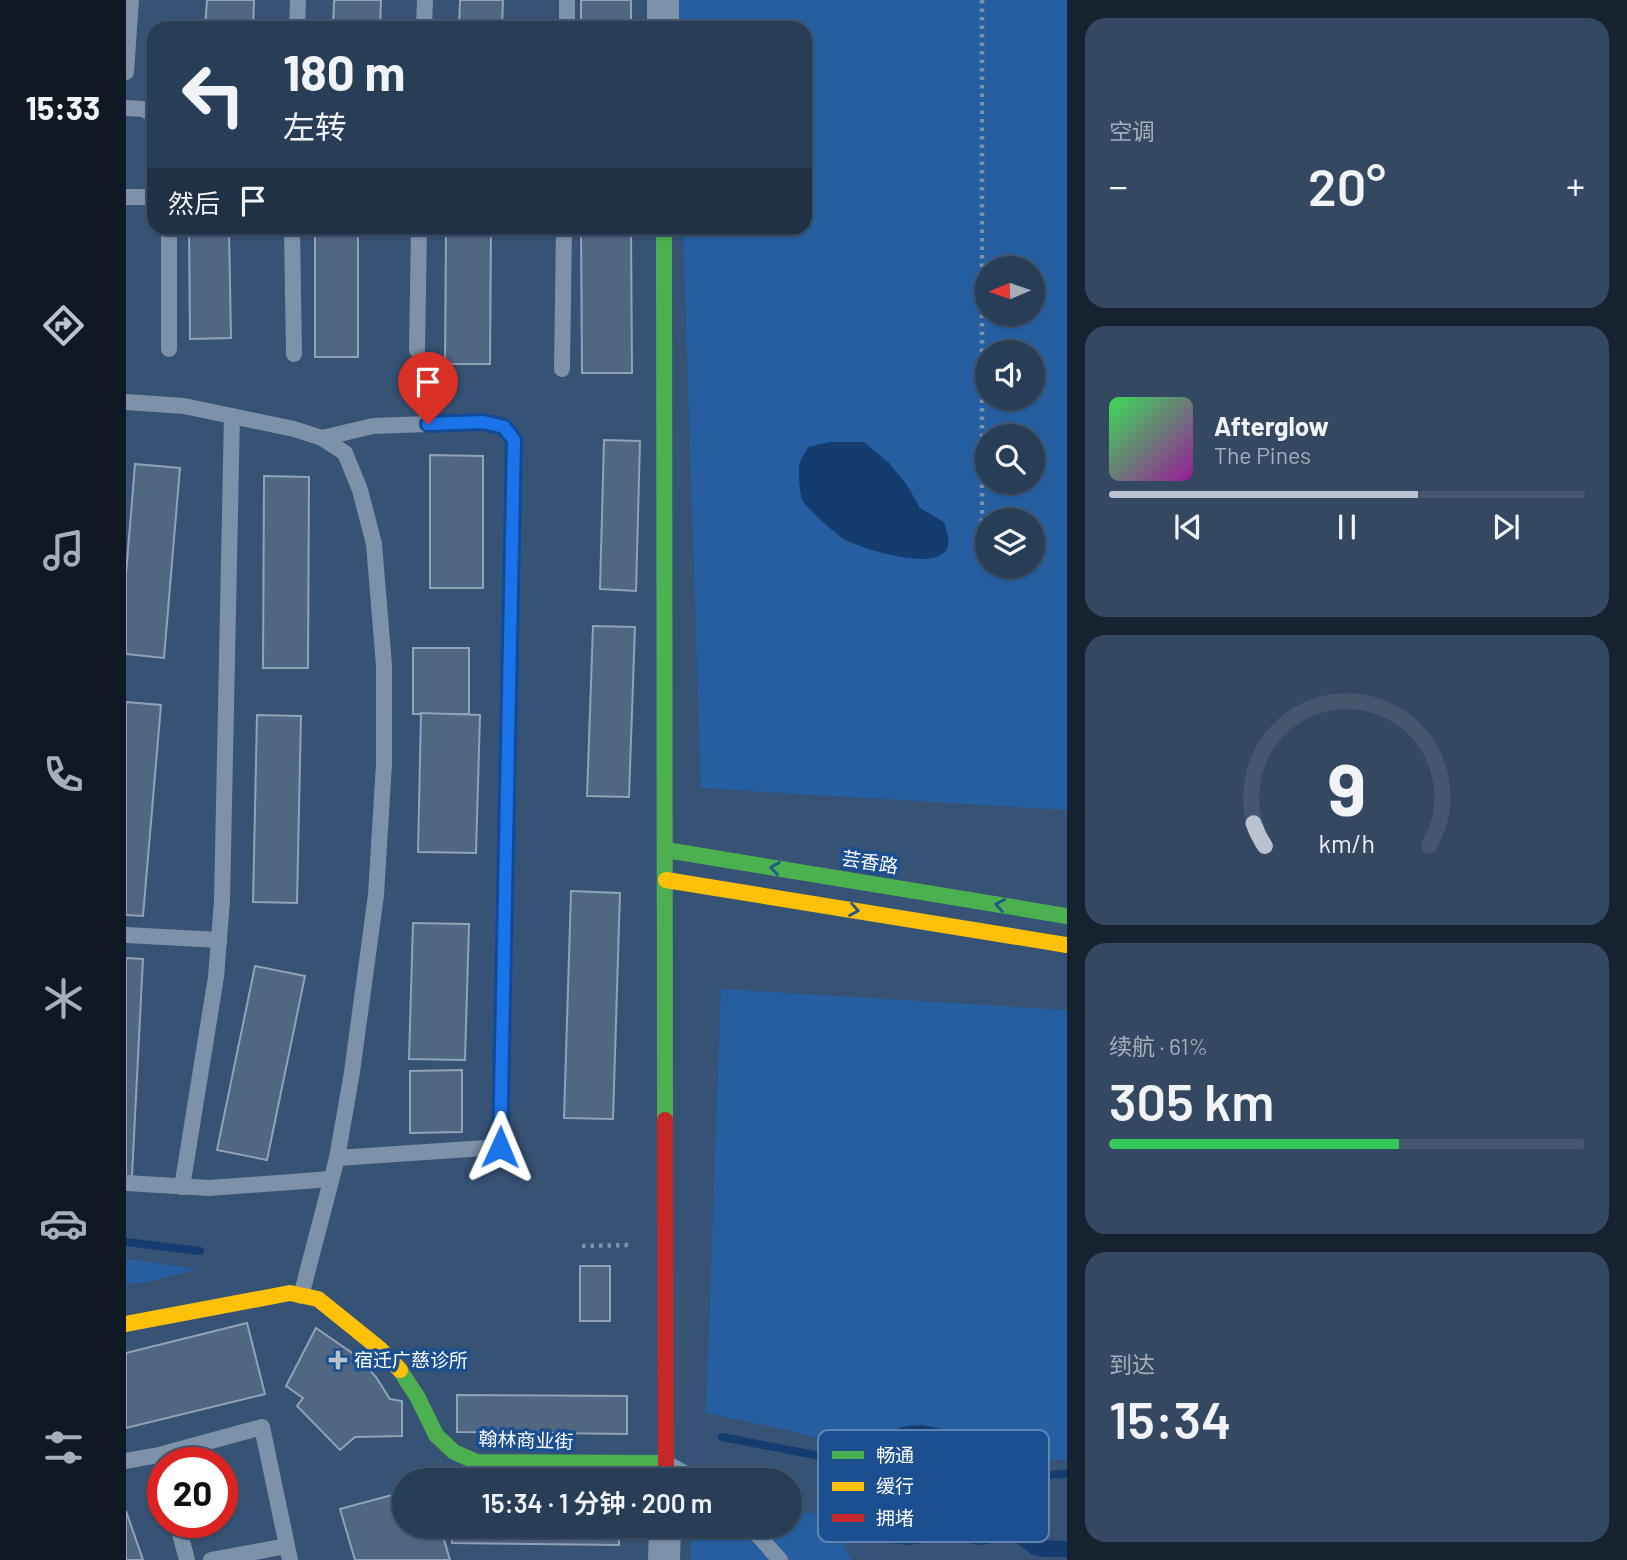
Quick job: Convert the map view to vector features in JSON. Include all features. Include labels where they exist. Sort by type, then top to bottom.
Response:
[{"type":"street","points":[[663,0],[663,21]]},
{"type":"street","points":[[664,235],[666,1468]]},
{"type":"street","name":"芸香路","points":[[666,850],[1067,916]]},
{"type":"street","points":[[666,880],[1067,945]]},
{"type":"street","name":"翰林商业街","points":[[126,1324],[290,1293],[318,1299],[380,1349],[400,1370],[418,1398],[436,1435],[454,1452],[477,1462],[666,1463]]},
{"type":"street","points":[[664,1560],[665,1538]]},
{"type":"lane","points":[[126,72],[131,0]]},
{"type":"lane","points":[[297,21],[298,0]]},
{"type":"lane","points":[[424,21],[425,0]]},
{"type":"lane","points":[[567,0],[567,21]]},
{"type":"lane","points":[[126,108],[147,112]]},
{"type":"lane","points":[[126,197],[147,197]]},
{"type":"lane","points":[[169,235],[169,349]]},
{"type":"lane","points":[[292,235],[294,354]]},
{"type":"lane","points":[[418,349],[419,235]]},
{"type":"lane","points":[[562,369],[564,235]]},
{"type":"lane","points":[[126,402],[184,406],[294,429],[322,438],[345,453],[360,490],[374,544],[384,665],[384,764],[376,895],[352,1072],[337,1158],[301,1296]]},
{"type":"lane","points":[[182,1187],[216,977],[222,901],[232,416]]},
{"type":"lane","points":[[322,438],[373,426],[483,422],[504,427],[514,440],[500,1147],[337,1158]]},
{"type":"lane","points":[[126,935],[219,940]]},
{"type":"lane","points":[[126,1184],[209,1188],[331,1179]]},
{"type":"lane","points":[[204,1447],[262,1427],[289,1553],[211,1560]]},
{"type":"lane","points":[[126,1461],[147,1462]]},
{"type":"lane","points":[[666,1463],[675,1468]]},
{"type":"lane","points":[[181,1538],[187,1560]]},
{"type":"lane","points":[[761,1538],[780,1560]]},
{"type":"path","points":[[982,0],[982,508]]},
{"type":"path","points":[[582,1246],[666,1245]]},
{"type":"shaded area","points":[[677,0],[1067,0],[1067,810],[701,788],[683,235],[812,235],[812,21],[678,21]]},
{"type":"shaded area","points":[[830,442],[864,442],[889,463],[907,485],[920,508],[944,522],[947,549],[940,556],[929,559],[882,553],[845,540],[822,521],[802,499],[799,466],[808,447]]},
{"type":"shaded area","points":[[721,989],[1067,1010],[1067,1459],[1049,1459],[1049,1430],[818,1430],[818,1438],[706,1413]]},
{"type":"shaded area","points":[[126,1259],[199,1269],[147,1282],[126,1284]]},
{"type":"shaded area","points":[[923,1425],[947,1430],[896,1430]]},
{"type":"shaded area","points":[[802,1513],[818,1513],[818,1542],[842,1542],[852,1560],[691,1560],[691,1538],[802,1538]]},
{"type":"shaded area","points":[[1067,1541],[1067,1557],[1031,1554],[1014,1542]]},
{"type":"shaded area","points":[[885,1542],[929,1542],[910,1545]]},
{"type":"shaded area","points":[[964,1542],[993,1542],[988,1544]]},
{"type":"building","points":[[207,0],[254,0],[253,21],[206,21]]},
{"type":"building","points":[[334,0],[381,0],[380,21],[333,21]]},
{"type":"building","points":[[460,0],[503,0],[502,21],[459,21]]},
{"type":"building","points":[[581,0],[631,0],[631,21],[581,21]]},
{"type":"building","points":[[189,235],[229,235],[231,338],[190,339]]},
{"type":"building","points":[[315,235],[358,235],[358,357],[315,357]]},
{"type":"building","points":[[446,235],[491,235],[490,364],[445,364]]},
{"type":"building","points":[[581,235],[631,235],[632,373],[582,373]]},
{"type":"building","points":[[604,440],[640,441],[636,591],[600,589]]},
{"type":"building","points":[[430,455],[483,456],[483,588],[430,588]]},
{"type":"building","points":[[135,464],[180,468],[164,658],[126,654],[126,574]]},
{"type":"building","points":[[264,476],[309,477],[308,668],[263,668]]},
{"type":"building","points":[[593,626],[635,627],[629,797],[587,796]]},
{"type":"building","points":[[413,648],[469,648],[469,714],[413,714]]},
{"type":"building","points":[[126,702],[161,705],[143,916],[126,915]]},
{"type":"building","points":[[421,713],[480,715],[476,853],[418,852]]},
{"type":"building","points":[[257,715],[301,716],[297,903],[253,902]]},
{"type":"building","points":[[571,891],[620,893],[613,1119],[564,1118]]},
{"type":"building","points":[[413,923],[469,924],[465,1060],[409,1059]]},
{"type":"building","points":[[126,958],[143,959],[132,1176],[126,1176]]},
{"type":"building","points":[[255,966],[305,976],[267,1160],[217,1150]]},
{"type":"building","points":[[462,1070],[462,1132],[410,1133],[410,1071]]},
{"type":"building","points":[[580,1266],[610,1266],[610,1321],[580,1321]]},
{"type":"building","points":[[247,1323],[265,1394],[126,1428],[126,1353]]},
{"type":"building","points":[[316,1328],[358,1357],[376,1377],[390,1399],[402,1401],[402,1436],[355,1437],[340,1450],[297,1406],[303,1398],[286,1386]]},
{"type":"building","points":[[457,1395],[627,1396],[627,1434],[457,1432]]},
{"type":"building","points":[[392,1495],[392,1538],[444,1538],[450,1560],[355,1560],[340,1509]]},
{"type":"building","points":[[126,1511],[143,1560],[126,1560]]},
{"type":"building","points":[[452,1538],[619,1538],[619,1545],[452,1543]]},
{"type":"waterway","points":[[126,1242],[200,1251]]},
{"type":"waterway","points":[[722,1437],[818,1456]]},
{"type":"waterway","points":[[1049,1475],[1067,1474]]},
{"type":"traffic: fast","points":[[664,235],[665,1120]]},
{"type":"traffic: fast","points":[[666,850],[1067,916]]},
{"type":"traffic: fast","points":[[400,1370],[418,1398],[436,1435],[454,1452],[477,1462],[666,1463]]},
{"type":"traffic: slow","points":[[666,880],[1067,945]]},
{"type":"traffic: slow","points":[[126,1324],[290,1293],[318,1299],[380,1349],[400,1370]]},
{"type":"traffic: jam","points":[[665,1120],[666,1468]]},
{"type":"place","name":"宿迁广慈诊所","points":[[338,1360]]},
{"type":"route","points":[[428,424],[483,422],[504,427],[514,440],[500,1147]]}]
